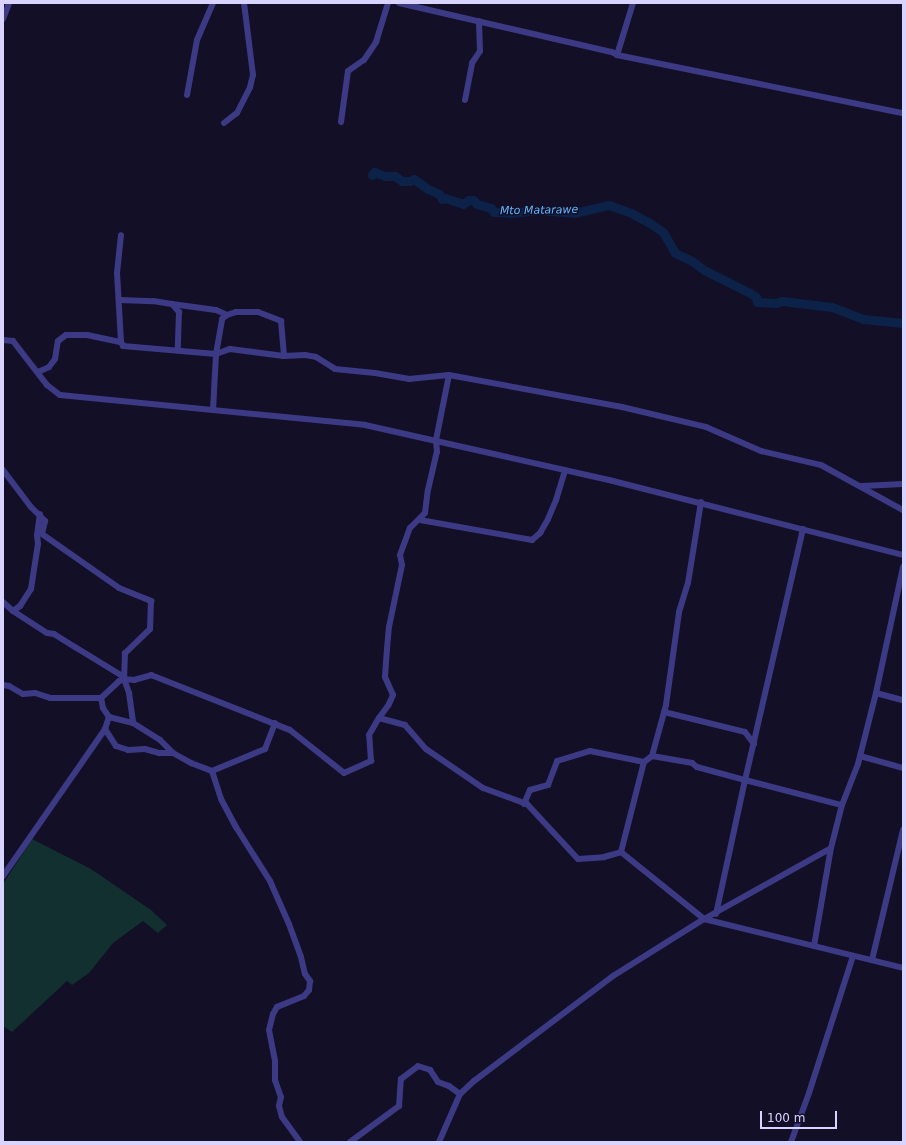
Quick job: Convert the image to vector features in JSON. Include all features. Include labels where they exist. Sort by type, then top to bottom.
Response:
[{"type":"street","points":[[3,19],[9,3]]},
{"type":"street","points":[[187,95],[197,40],[213,3]]},
{"type":"street","points":[[224,123],[237,113],[250,87],[253,75],[244,3]]},
{"type":"street","points":[[341,122],[348,72],[364,60],[376,42],[388,3]]},
{"type":"street","points":[[404,3],[612,52],[617,55],[903,113]]},
{"type":"street","points":[[617,55],[633,3]]},
{"type":"street","points":[[465,100],[472,63],[480,50],[478,21]]},
{"type":"street","points":[[121,235],[118,273],[121,342],[123,346],[216,354],[230,349],[284,356],[305,355],[316,357],[335,369],[375,373],[409,379],[449,375],[622,407],[706,427],[761,451],[821,465],[862,486],[903,510]]},
{"type":"street","points":[[120,300],[153,301],[216,310],[227,315]]},
{"type":"street","points":[[172,304],[179,312],[178,350]]},
{"type":"street","points":[[214,410],[216,354],[222,319],[227,315],[236,312],[258,312],[281,321],[284,356]]},
{"type":"street","points":[[38,372],[49,367],[55,359],[58,341],[66,335],[87,336],[121,342]]},
{"type":"street","points":[[3,340],[13,341],[47,385],[60,395],[290,419],[365,425],[436,440],[701,502],[903,555]]},
{"type":"street","points":[[3,602],[13,611],[124,678],[134,680],[151,675],[275,723],[296,733],[344,773],[371,761],[369,735],[379,718],[390,704],[393,695],[385,677],[389,627],[402,566],[400,555],[410,528],[420,520],[425,513],[428,490],[437,452],[436,440],[449,375]]},
{"type":"street","points":[[3,470],[31,507],[40,514],[45,521],[42,534],[119,588],[151,601],[150,629],[125,653],[124,678],[129,693],[133,723]]},
{"type":"street","points":[[420,520],[532,540],[540,533],[548,519],[556,500],[565,470]]},
{"type":"street","points":[[862,486],[903,484]]},
{"type":"street","points":[[621,852],[644,762],[652,756],[664,712],[679,612],[688,583],[701,502]]},
{"type":"street","points":[[13,611],[20,606],[31,589],[38,544],[37,535],[40,514]]},
{"type":"street","points":[[714,922],[803,529]]},
{"type":"street","points":[[814,946],[831,848],[842,805],[860,756],[876,693],[903,567]]},
{"type":"street","points":[[3,685],[10,686],[22,694],[35,693],[50,698],[101,698],[109,692],[115,683],[124,678]]},
{"type":"street","points":[[876,693],[903,700]]},
{"type":"street","points":[[101,698],[103,708],[109,717],[133,723],[160,740],[174,753],[191,763],[212,771],[265,749],[275,723]]},
{"type":"street","points":[[664,712],[745,732],[754,744]]},
{"type":"street","points":[[3,876],[105,729],[109,717]]},
{"type":"street","points":[[379,718],[405,725],[426,749],[483,788],[527,804],[578,859],[604,857],[621,852]]},
{"type":"street","points":[[105,729],[116,746],[128,750],[145,749],[159,753],[174,753]]},
{"type":"street","points":[[524,804],[530,790],[548,785],[557,761],[590,751],[644,762]]},
{"type":"street","points":[[652,756],[692,763],[697,767],[842,805]]},
{"type":"street","points":[[860,756],[903,768]]},
{"type":"street","points":[[212,771],[221,799],[236,827],[270,881],[289,924],[305,974],[310,981],[309,990],[304,996],[277,1007],[273,1014],[269,1030],[275,1061],[275,1080],[281,1097],[279,1106],[289,1129],[300,1142]]},
{"type":"street","points":[[872,960],[903,830]]},
{"type":"street","points":[[439,1142],[460,1094],[474,1081],[612,976],[704,919],[831,848]]},
{"type":"street","points":[[621,852],[704,919],[903,968]]},
{"type":"street","points":[[791,1142],[809,1093],[853,956]]},
{"type":"street","points":[[350,1142],[399,1106],[401,1079],[418,1066],[430,1070],[438,1082],[449,1086],[460,1094]]},
{"type":"green space","points":[[32,839],[91,869],[151,910],[167,925],[158,933],[143,921],[113,943],[89,973],[72,985],[67,981],[12,1032],[3,1026],[3,884]]},
{"type":"waterway","name":"Mto Matarawe","points":[[372,175],[374,172],[385,176],[395,176],[402,181],[410,181],[414,179],[428,189],[439,194],[442,199],[445,198],[463,204],[469,200],[473,200],[477,204],[491,208],[494,212],[511,213],[539,210],[574,213],[609,205],[631,213],[648,222],[663,232],[675,253],[692,261],[704,270],[750,293],[756,297],[757,302],[776,303],[782,301],[832,307],[863,319],[903,323]]}]
